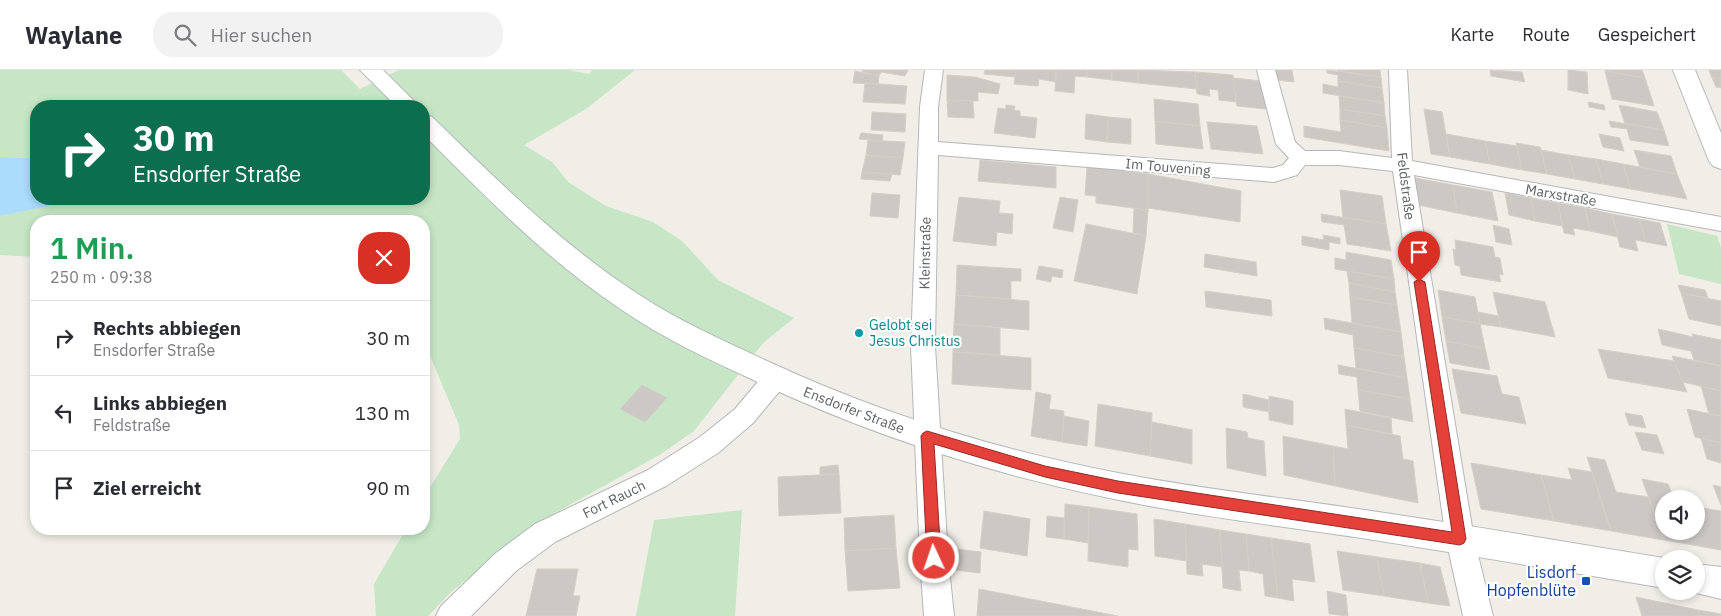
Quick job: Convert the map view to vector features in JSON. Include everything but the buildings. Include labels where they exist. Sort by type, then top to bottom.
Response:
[{"type":"main road","points":[[1684,70],[1713,122],[1721,161]]},
{"type":"main road","points":[[376,75],[402,100]]},
{"type":"main road","name":"Ensdorfer Straße","points":[[430,128],[515,211],[571,259],[628,301],[701,343],[775,379],[847,409],[927,436],[1045,471],[1118,487],[1460,539],[1655,572]]},
{"type":"main road","points":[[1705,580],[1721,583]]},
{"type":"street","name":"Kleinstraße","points":[[934,70],[929,107],[923,346],[934,558],[939,616]]},
{"type":"street","points":[[1266,70],[1286,144],[1300,158],[1339,158],[1402,166]]},
{"type":"street","name":"Feldstraße","points":[[1398,70],[1402,166],[1460,539],[1478,616]]},
{"type":"street","name":"Im Touvening","points":[[928,148],[1274,175],[1290,170],[1300,158]]},
{"type":"street","name":"Marxstraße","points":[[1402,166],[1721,224]]},
{"type":"street","name":"Fort Rauch","points":[[451,616],[506,562],[545,533],[657,478],[709,445],[744,416],[775,379]]},
{"type":"green space","points":[[0,70],[341,70],[360,89],[399,70],[568,70],[589,74],[592,70],[635,70],[586,109],[524,145],[552,162],[568,182],[606,206],[653,222],[682,241],[718,280],[794,318],[763,343],[694,431],[661,454],[532,526],[450,593],[428,616],[376,616],[374,584],[403,535],[430,535],[430,487],[460,439],[459,425],[430,355],[430,215],[30,215],[30,257],[0,255],[0,216],[51,205],[430,205],[430,100],[30,100],[30,158],[0,157]]},
{"type":"green space","points":[[1667,224],[1717,236],[1721,248],[1721,284],[1679,274]]},
{"type":"green space","points":[[742,510],[735,616],[636,616],[654,520]]},
{"type":"water","points":[[0,157],[30,158],[30,205],[51,205],[0,216]]},
{"type":"place","name":"Gelobt sei Jesus Christus","points":[[859,333]]},
{"type":"place","name":"Lisdorf Hopfenblüte","points":[[1586,581]]},
{"type":"route","points":[[934,558],[927,436],[992,457],[1118,487],[1460,539],[1419,282]]}]
